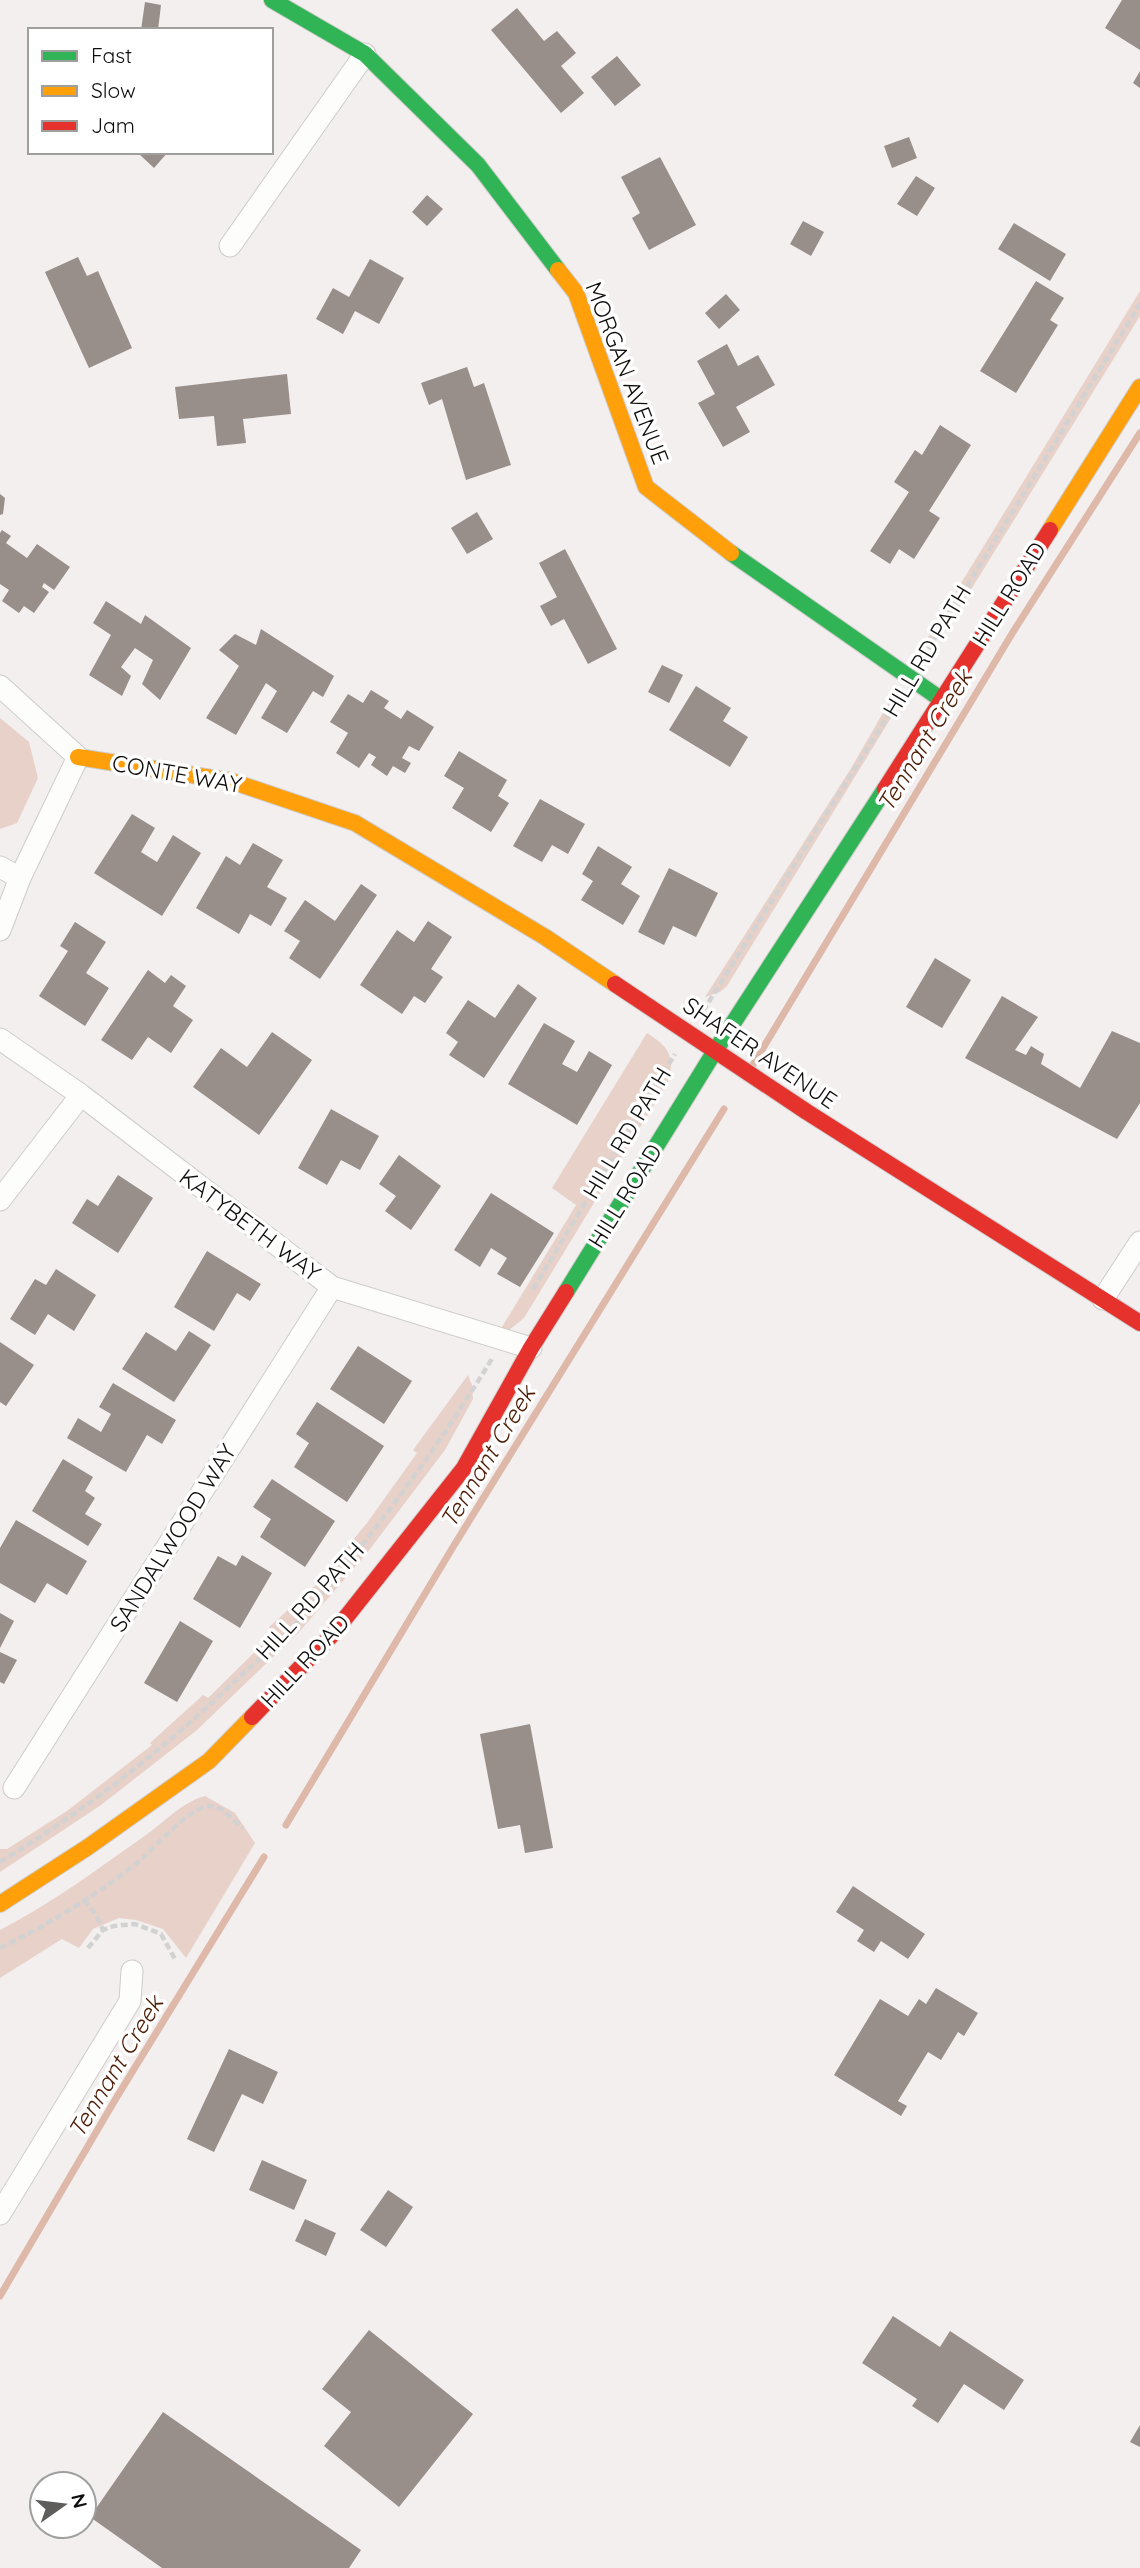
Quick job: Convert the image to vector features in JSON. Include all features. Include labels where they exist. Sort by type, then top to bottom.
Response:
[{"type":"street","name":"MORGAN AVENUE","points":[[272,0],[365,54],[478,164],[576,293],[646,487],[755,571],[942,699]]},
{"type":"street","points":[[230,246],[365,54]]},
{"type":"street","name":"HILL ROAD","points":[[0,1904],[88,1847],[209,1761],[332,1635],[464,1468],[531,1348],[715,1051],[1140,387]]},
{"type":"street","points":[[0,686],[78,757],[20,878],[0,930]]},
{"type":"street","name":"CONTE WAY","points":[[78,757],[231,781],[355,822]]},
{"type":"street","name":"SHAFER AVENUE","points":[[355,822],[545,937],[807,1112],[1140,1323]]},
{"type":"street","points":[[0,867],[20,878]]},
{"type":"street","name":"KATYBETH WAY","points":[[0,1039],[81,1095],[332,1287],[531,1348]]},
{"type":"street","points":[[0,1200],[81,1095]]},
{"type":"street","points":[[1103,1299],[1140,1242]]},
{"type":"street","name":"SANDALWOOD WAY","points":[[14,1788],[332,1287]]},
{"type":"street","points":[[0,2214],[130,2001],[132,1971]]},
{"type":"path","name":"HILL RD PATH","points":[[918,667],[1140,304]]},
{"type":"path","name":"HILL RD PATH","points":[[700,1016],[903,691]]},
{"type":"path","name":"HILL RD PATH","points":[[532,1291],[677,1051]]},
{"type":"path","name":"HILL RD PATH","points":[[0,1862],[58,1827],[126,1777],[178,1735],[288,1631],[379,1524],[472,1391],[499,1347]]},
{"type":"path","points":[[0,1948],[84,1899],[141,1859],[196,1810],[208,1806],[220,1808],[243,1828]]},
{"type":"path","points":[[84,1899],[103,1930]]},
{"type":"path","points":[[88,1948],[103,1930],[126,1924],[148,1927],[161,1934],[175,1959]]},
{"type":"shaded area","points":[[1140,291],[1140,316],[946,630],[938,637],[925,642]]},
{"type":"shaded area","points":[[895,692],[897,708],[727,986],[720,992],[705,997],[850,770]]},
{"type":"shaded area","points":[[0,718],[29,742],[38,778],[17,823],[0,829]]},
{"type":"shaded area","points":[[647,1033],[660,1042],[670,1056],[670,1078],[524,1318],[508,1331],[499,1332],[576,1205],[552,1188]]},
{"type":"shaded area","points":[[468,1375],[473,1399],[445,1450],[367,1553],[299,1632],[197,1730],[101,1805],[0,1872],[0,1849],[7,1849],[67,1811],[152,1745],[150,1743],[203,1695],[208,1698],[274,1633],[269,1627],[317,1584],[367,1523],[417,1453],[413,1450]]},
{"type":"shaded area","points":[[205,1796],[235,1813],[255,1843],[186,1958],[163,1929],[136,1920],[119,1918],[93,1929],[79,1948],[62,1939],[0,1978],[0,1930],[75,1885],[181,1807]]},
{"type":"building","points":[[1122,0],[1140,0],[1140,50],[1105,28]]},
{"type":"building","points":[[145,2],[161,5],[158,28],[141,28]]},
{"type":"building","points":[[517,8],[544,41],[557,31],[576,53],[561,66],[584,93],[561,113],[491,30]]},
{"type":"building","points":[[617,56],[641,85],[615,106],[591,77]]},
{"type":"building","points":[[1140,71],[1140,88],[1133,83]]},
{"type":"building","points":[[909,137],[917,158],[892,168],[884,146]]},
{"type":"building","points":[[139,154],[166,154],[154,168]]},
{"type":"building","points":[[660,157],[696,225],[649,250],[632,218],[640,213],[621,177]]},
{"type":"building","points":[[916,176],[935,188],[917,216],[897,204]]},
{"type":"building","points":[[427,195],[443,209],[427,226],[412,212]]},
{"type":"building","points":[[803,221],[824,232],[811,256],[790,244]]},
{"type":"building","points":[[1014,223],[1066,254],[1050,281],[998,249]]},
{"type":"building","points":[[78,257],[87,276],[98,271],[132,348],[89,368],[45,272]]},
{"type":"building","points":[[370,259],[404,278],[379,324],[355,311],[343,334],[316,319],[333,288],[349,297]]},
{"type":"building","points":[[1036,281],[1064,298],[1050,320],[1058,325],[1016,393],[980,371]]},
{"type":"building","points":[[726,294],[740,310],[719,329],[705,313]]},
{"type":"building","points":[[727,344],[738,366],[758,355],[775,385],[736,407],[750,432],[723,447],[698,403],[715,394],[697,361]]},
{"type":"building","points":[[467,367],[474,387],[484,383],[511,465],[466,480],[442,399],[429,405],[421,383]]},
{"type":"building","points":[[287,374],[291,414],[243,419],[246,443],[217,446],[214,416],[179,419],[175,387]]},
{"type":"building","points":[[940,425],[971,445],[929,511],[940,518],[914,559],[899,549],[890,564],[870,551],[909,492],[894,482],[915,450],[922,455]]},
{"type":"building","points":[[0,494],[5,498],[3,514],[0,515]]},
{"type":"building","points":[[477,512],[493,539],[467,554],[451,528]]},
{"type":"building","points":[[2,530],[11,536],[6,543],[27,558],[37,544],[70,567],[54,590],[44,583],[42,587],[49,592],[34,613],[24,606],[19,613],[2,601],[9,590],[0,584]]},
{"type":"building","points":[[565,549],[617,649],[588,664],[564,619],[551,626],[540,606],[557,597],[539,563]]},
{"type":"building","points":[[106,601],[141,624],[145,615],[191,648],[160,700],[142,684],[153,660],[135,648],[121,667],[131,676],[122,696],[89,675],[111,635],[93,623]]},
{"type":"building","points":[[261,629],[334,676],[323,697],[313,691],[287,733],[261,718],[277,691],[266,683],[236,735],[206,718],[239,666],[219,650],[235,634],[256,645]]},
{"type":"building","points":[[662,665],[683,675],[669,703],[648,692]]},
{"type":"building","points":[[696,686],[731,708],[723,721],[748,737],[730,767],[669,730]]},
{"type":"building","points":[[371,690],[389,701],[384,708],[401,719],[407,710],[434,727],[419,751],[409,746],[402,758],[411,763],[405,773],[393,766],[387,776],[371,765],[376,757],[369,753],[359,768],[336,753],[348,733],[330,722],[348,694],[363,703]]},
{"type":"building","points":[[459,751],[507,780],[498,796],[509,803],[491,832],[452,808],[464,788],[444,776]]},
{"type":"building","points":[[540,799],[585,824],[568,854],[552,845],[542,862],[513,846]]},
{"type":"building","points":[[132,814],[155,828],[141,852],[157,862],[173,835],[201,853],[162,916],[94,873]]},
{"type":"building","points":[[253,843],[283,860],[267,887],[287,898],[271,926],[250,914],[239,934],[196,908],[226,856],[240,865]]},
{"type":"building","points":[[598,846],[632,867],[621,884],[640,896],[623,925],[581,900],[593,881],[582,874]]},
{"type":"building","points":[[669,868],[718,893],[696,937],[673,926],[664,945],[638,932]]},
{"type":"building","points":[[361,884],[377,895],[320,979],[289,958],[300,941],[284,931],[305,900],[335,921]]},
{"type":"building","points":[[428,921],[452,937],[431,969],[443,977],[425,1003],[414,996],[402,1014],[360,985],[397,930],[414,942]]},
{"type":"building","points":[[75,922],[106,942],[86,973],[109,988],[85,1026],[39,996],[68,951],[60,946]]},
{"type":"building","points":[[935,958],[971,980],[942,1028],[906,1007]]},
{"type":"building","points":[[148,970],[165,983],[171,975],[186,986],[173,1006],[193,1020],[171,1053],[148,1037],[132,1060],[101,1040]]},
{"type":"building","points":[[518,984],[537,998],[484,1078],[449,1055],[458,1042],[446,1033],[468,1000],[495,1018]]},
{"type":"building","points":[[1002,996],[1038,1017],[1015,1050],[1026,1055],[1031,1046],[1044,1054],[1041,1064],[1080,1088],[1112,1031],[1140,1043],[1140,1103],[1117,1139],[965,1058]]},
{"type":"building","points":[[544,1023],[575,1041],[562,1064],[577,1072],[589,1051],[612,1065],[577,1125],[508,1084]]},
{"type":"building","points":[[272,1032],[312,1060],[259,1135],[193,1087],[221,1048],[247,1067]]},
{"type":"building","points":[[331,1109],[379,1136],[360,1170],[341,1160],[327,1185],[298,1168]]},
{"type":"building","points":[[399,1155],[441,1186],[411,1230],[385,1211],[396,1196],[379,1184]]},
{"type":"building","points":[[118,1175],[153,1198],[118,1253],[72,1223],[87,1199],[98,1206]]},
{"type":"building","points":[[491,1193],[554,1233],[520,1287],[497,1274],[507,1258],[491,1248],[480,1267],[454,1250]]},
{"type":"building","points":[[207,1251],[261,1284],[250,1301],[237,1293],[214,1331],[174,1307]]},
{"type":"building","points":[[56,1269],[96,1295],[74,1331],[48,1314],[35,1335],[10,1319],[35,1279],[46,1285]]},
{"type":"building","points":[[189,1331],[211,1345],[174,1402],[122,1369],[146,1332],[176,1351]]},
{"type":"building","points":[[0,1342],[34,1365],[6,1406],[0,1402]]},
{"type":"building","points":[[358,1346],[412,1381],[384,1424],[330,1389]]},
{"type":"building","points":[[113,1383],[176,1420],[162,1444],[147,1435],[126,1472],[67,1438],[78,1418],[101,1432],[111,1414],[99,1407]]},
{"type":"building","points":[[317,1402],[384,1446],[347,1502],[294,1467],[309,1443],[296,1434]]},
{"type":"building","points":[[63,1459],[93,1477],[85,1491],[95,1498],[85,1514],[102,1524],[88,1546],[32,1511]]},
{"type":"building","points":[[272,1479],[335,1521],[305,1567],[260,1537],[271,1519],[253,1507]]},
{"type":"building","points":[[16,1520],[87,1561],[67,1595],[47,1583],[35,1603],[0,1583],[0,1548]]},
{"type":"building","points":[[242,1555],[272,1573],[240,1628],[193,1599],[218,1556],[236,1566]]},
{"type":"building","points":[[0,1613],[14,1621],[0,1648]]},
{"type":"building","points":[[180,1621],[213,1641],[177,1702],[144,1683]]},
{"type":"building","points":[[0,1652],[17,1660],[4,1684],[0,1682]]},
{"type":"building","points":[[530,1724],[553,1848],[525,1853],[520,1825],[498,1829],[480,1734]]},
{"type":"building","points":[[853,1886],[925,1934],[908,1959],[881,1941],[874,1952],[857,1941],[864,1930],[836,1912]]},
{"type":"building","points":[[936,1988],[978,2013],[964,2036],[958,2032],[941,2060],[928,2052],[898,2101],[907,2106],[901,2116],[834,2075],[880,1999],[908,2016],[919,1999],[926,2004]]},
{"type":"building","points":[[229,2049],[278,2072],[263,2104],[242,2094],[214,2152],[187,2139]]},
{"type":"building","points":[[262,2160],[307,2180],[294,2210],[249,2190]]},
{"type":"building","points":[[388,2190],[413,2207],[386,2247],[360,2230]]},
{"type":"building","points":[[305,2219],[336,2233],[326,2256],[295,2241]]},
{"type":"building","points":[[893,2316],[940,2347],[950,2331],[1024,2380],[1004,2410],[964,2384],[938,2423],[912,2406],[917,2399],[862,2363]]},
{"type":"building","points":[[369,2330],[473,2414],[399,2507],[324,2446],[351,2412],[322,2389]]},
{"type":"building","points":[[163,2412],[361,2550],[349,2568],[162,2568],[98,2523],[98,2505]]},
{"type":"building","points":[[1140,2425],[1140,2447],[1130,2442]]},
{"type":"waterway","name":"Tennant Creek","points":[[751,1068],[1013,632],[1140,433]]},
{"type":"waterway","name":"Tennant Creek","points":[[286,1825],[453,1547],[724,1109]]},
{"type":"waterway","name":"Tennant Creek","points":[[0,2296],[115,2100],[264,1857]]},
{"type":"traffic: fast","points":[[272,0],[365,54],[478,165],[558,270]]},
{"type":"traffic: fast","points":[[731,553],[942,700]]},
{"type":"traffic: fast","points":[[566,1292],[715,1051],[885,789]]},
{"type":"traffic: slow","points":[[558,270],[576,293],[646,487],[731,553]]},
{"type":"traffic: slow","points":[[1050,530],[1140,387]]},
{"type":"traffic: slow","points":[[78,757],[231,781],[355,823],[545,937],[615,984]]},
{"type":"traffic: slow","points":[[0,1904],[88,1847],[209,1761],[252,1717]]},
{"type":"traffic: jam","points":[[885,789],[1050,530]]},
{"type":"traffic: jam","points":[[615,984],[807,1112],[1140,1323]]},
{"type":"traffic: jam","points":[[252,1717],[332,1635],[464,1468],[531,1348],[566,1292]]}]
